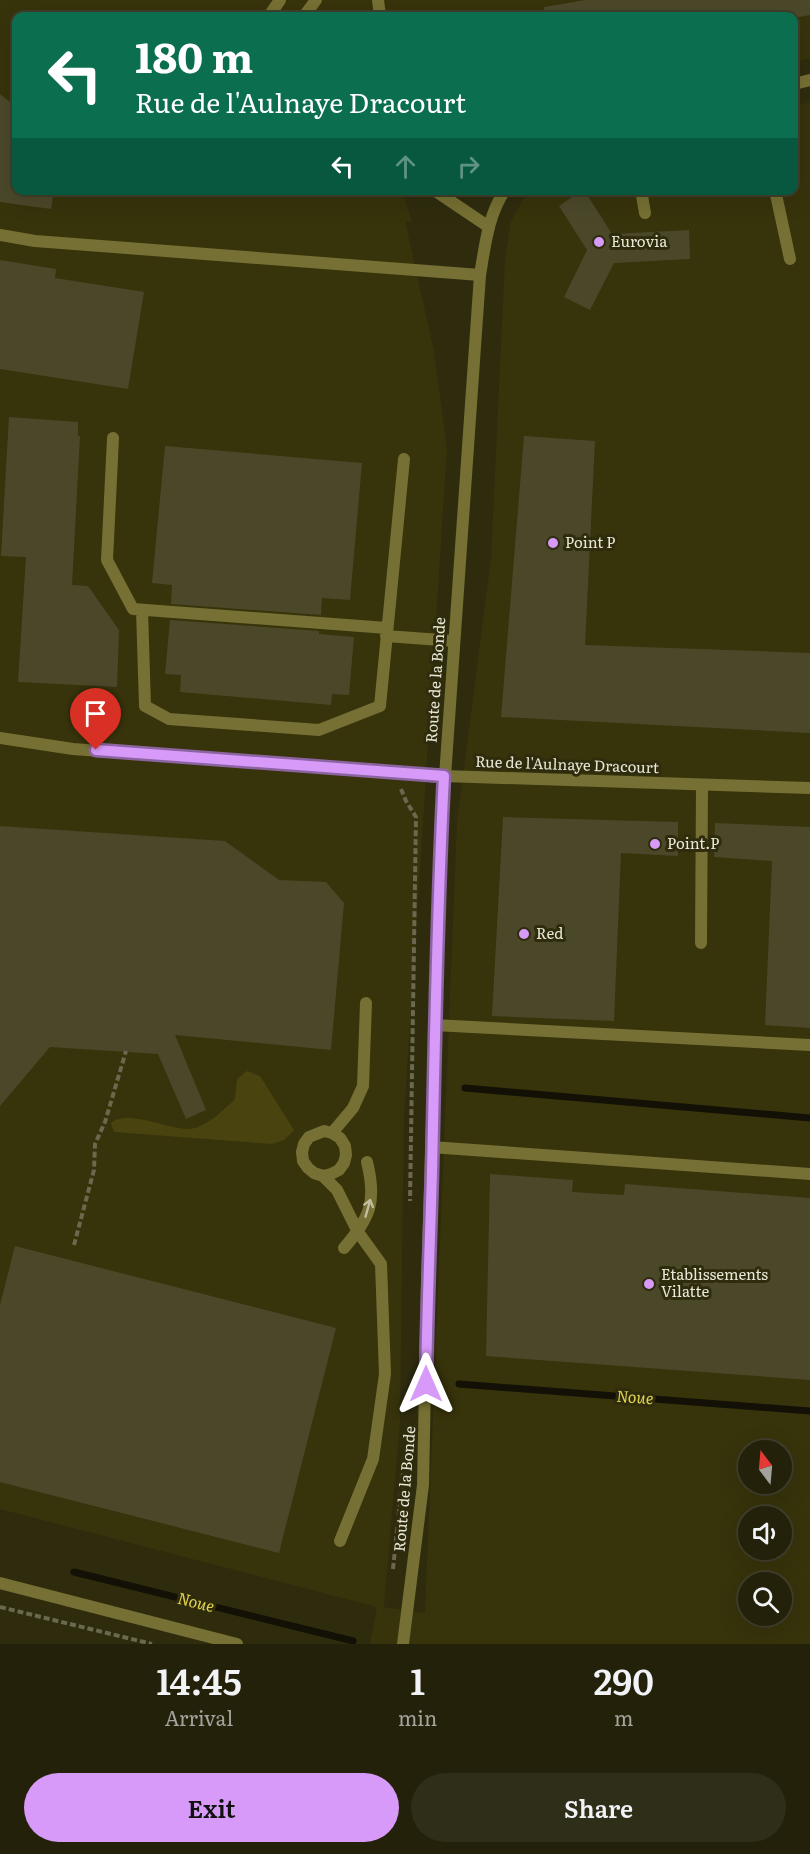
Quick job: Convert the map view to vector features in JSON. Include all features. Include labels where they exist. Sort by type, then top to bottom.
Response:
[{"type":"street","points":[[441,195],[489,227]]},
{"type":"street","name":"Route de la Bonde","points":[[404,1644],[423,1485],[434,1025],[444,776],[480,275],[489,227],[496,204],[502,195]]},
{"type":"street","points":[[642,195],[645,213]]},
{"type":"street","points":[[776,195],[790,259]]},
{"type":"street","points":[[0,235],[35,241],[480,275]]},
{"type":"street","points":[[113,438],[107,560],[133,609],[387,632],[454,641]]},
{"type":"street","points":[[142,610],[145,706],[169,719],[319,730],[380,706],[404,459]]},
{"type":"street","name":"Rue de l'Aulnaye Dracourt","points":[[0,738],[73,748],[444,776],[810,788]]},
{"type":"street","points":[[701,943],[702,785]]},
{"type":"street","points":[[332,1133],[353,1108],[363,1086],[366,1003]]},
{"type":"street","points":[[434,1025],[810,1045]]},
{"type":"street","points":[[323,1176],[339,1170],[346,1155],[345,1146],[340,1138],[324,1131],[309,1137],[304,1144],[303,1161],[308,1168],[323,1176],[337,1190],[358,1232],[381,1264],[385,1374],[373,1459],[340,1541]]},
{"type":"street","points":[[431,1147],[810,1174]]},
{"type":"street","points":[[344,1248],[358,1232],[370,1209],[372,1181],[367,1162]]},
{"type":"street","points":[[0,1583],[237,1644]]},
{"type":"path","points":[[402,772],[401,791],[416,817],[410,1203]]},
{"type":"path","points":[[74,1245],[94,1170],[95,1144],[105,1122],[126,1051]]},
{"type":"path","points":[[393,1574],[405,1449]]},
{"type":"path","points":[[0,1607],[152,1644]]},
{"type":"shaded area","points":[[0,0],[810,0],[810,58],[798,61],[798,12],[12,12],[12,195],[403,195],[412,222],[405,221],[434,351],[447,449],[404,1116],[400,1421],[384,1607],[425,1613],[457,823],[491,558],[505,260],[511,221],[527,195],[798,195],[798,105],[810,102],[810,1644],[370,1644],[377,1607],[0,1509]]},
{"type":"shaded area","points":[[247,1071],[260,1076],[294,1130],[284,1140],[272,1144],[114,1132],[111,1123],[127,1118],[188,1129],[201,1126],[235,1099],[237,1079]]},
{"type":"building","points":[[585,0],[810,0],[810,15],[798,17],[798,12],[545,12],[544,7]]},
{"type":"building","points":[[0,94],[12,104],[12,195],[53,195],[51,209],[0,202]]},
{"type":"building","points":[[575,195],[587,195],[612,234],[689,230],[690,259],[614,263],[590,310],[564,297],[587,250],[559,206]]},
{"type":"building","points":[[0,260],[56,269],[55,278],[144,292],[128,389],[0,369]]},
{"type":"building","points":[[9,417],[78,422],[78,436],[80,436],[72,585],[88,586],[119,630],[117,687],[18,682],[26,557],[1,556]]},
{"type":"building","name":"Point P","points":[[524,436],[595,441],[585,645],[810,653],[810,733],[501,717]]},
{"type":"building","points":[[165,446],[362,463],[350,600],[322,598],[321,615],[171,604],[172,585],[152,583]]},
{"type":"building","points":[[170,620],[319,631],[319,634],[354,637],[349,695],[332,694],[331,705],[180,692],[181,675],[165,674]]},
{"type":"building","points":[[503,817],[678,822],[678,856],[621,853],[614,1021],[492,1016]]},
{"type":"building","points":[[715,823],[810,827],[810,1028],[765,1025],[772,861],[714,857]]},
{"type":"building","points":[[0,826],[225,841],[279,880],[326,882],[344,903],[331,1050],[175,1035],[206,1110],[186,1119],[158,1054],[50,1047],[0,1106]]},
{"type":"building","name":"Etablissements Vilatte","points":[[490,1174],[573,1180],[572,1192],[624,1195],[625,1184],[810,1198],[810,1380],[486,1356]]},
{"type":"building","points":[[15,1246],[336,1328],[279,1553],[0,1482],[0,1305]]},
{"type":"waterway","name":"Noue","points":[[465,1088],[810,1118]]},
{"type":"waterway","name":"Noue","points":[[459,1384],[810,1411]]},
{"type":"waterway","name":"Noue","points":[[74,1572],[353,1641]]},
{"type":"place","name":"Eurovia","points":[[599,242]]},
{"type":"place","name":"Point P","points":[[553,543]]},
{"type":"place","name":"Point.P","points":[[655,844]]},
{"type":"place","name":"Red","points":[[524,934]]},
{"type":"place","name":"Etablissements Vilatte","points":[[649,1284]]},
{"type":"route","points":[[96,750],[444,776],[434,1025],[426,1384]]}]
